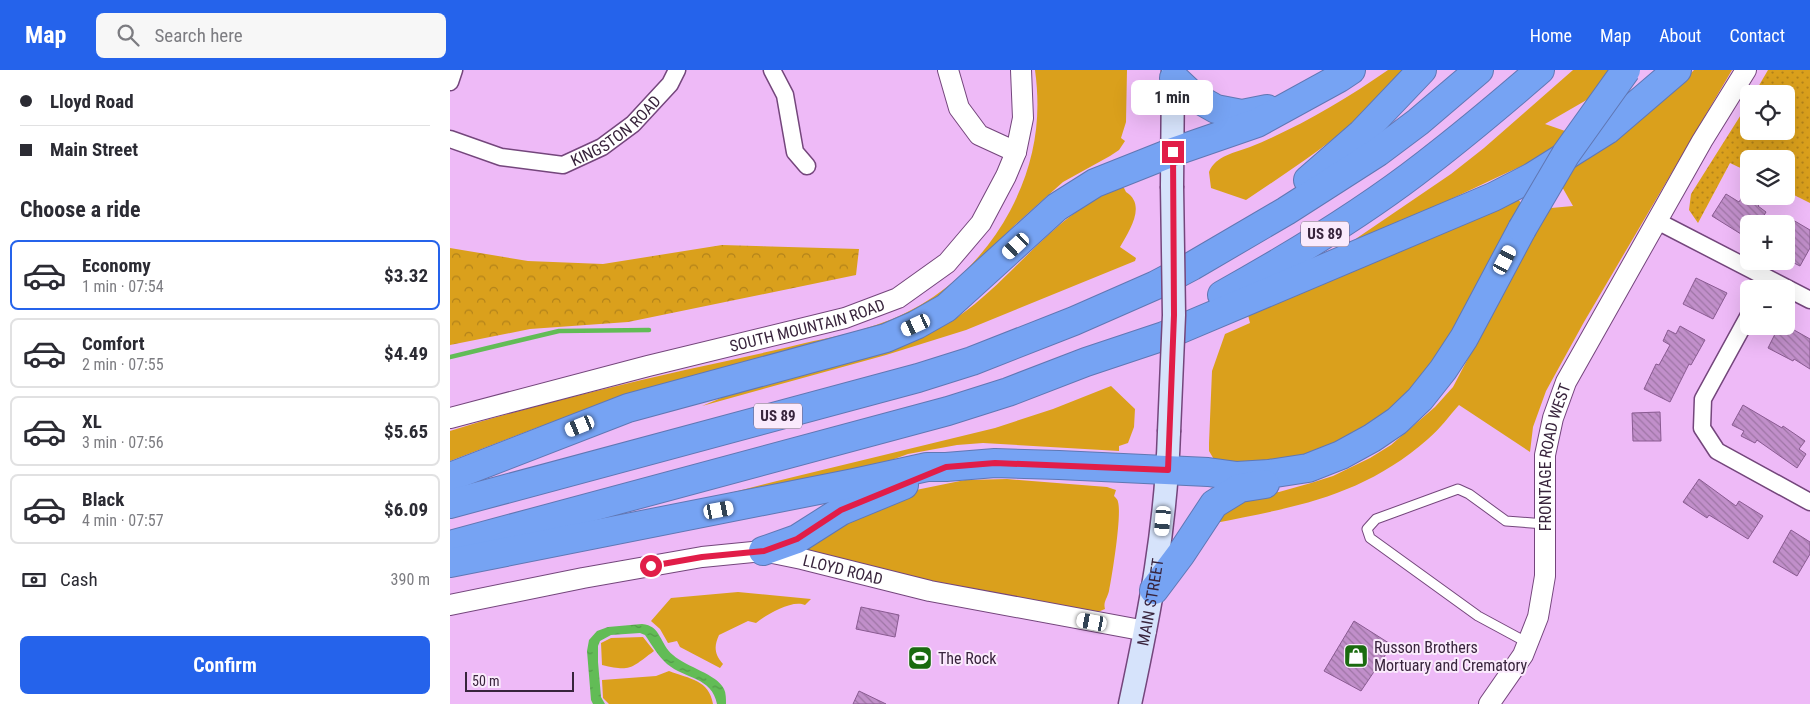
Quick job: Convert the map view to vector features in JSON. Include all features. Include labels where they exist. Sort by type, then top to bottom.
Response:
[{"type":"highway","points":[[450,477],[628,408],[886,338],[900,332],[931,317],[953,303],[1057,207],[1095,183],[1173,152],[1257,123],[1351,70]]},
{"type":"highway","points":[[1099,309],[1135,284],[1230,231],[1300,186],[1362,133],[1422,70]]},
{"type":"highway","name":"US 89","points":[[450,504],[918,378],[972,361],[1074,321],[1156,285],[1237,241],[1286,211],[1378,152],[1418,122],[1479,70]]},
{"type":"highway","name":"US 89","points":[[450,545],[948,411],[1008,392],[1086,362],[1216,299],[1289,258],[1426,165],[1540,70]]},
{"type":"highway","points":[[450,563],[927,467],[995,463],[1208,472],[1236,476],[1308,468],[1341,456],[1397,421],[1420,399],[1443,370],[1464,338],[1522,229],[1566,154],[1626,70]]},
{"type":"highway","points":[[1086,362],[1164,336],[1373,249],[1501,193],[1532,177],[1607,130],[1677,70]]},
{"type":"highway","points":[[1173,74],[1193,96],[1216,108],[1242,114],[1295,102]]},
{"type":"highway","points":[[764,551],[797,539],[841,510],[946,467]]},
{"type":"highway","points":[[1154,590],[1181,554],[1214,504],[1240,488],[1279,481],[1290,476],[1297,469]]},
{"type":"main road","points":[[1173,74],[1173,152]]},
{"type":"main road","name":"MAIN STREET","points":[[1130,704],[1154,590],[1162,538],[1168,470],[1174,315],[1173,152]]},
{"type":"street","points":[[450,82],[454,70]]},
{"type":"street","name":"KINGSTON ROAD","points":[[450,140],[501,157],[563,165],[602,147],[633,124],[670,84],[677,70]]},
{"type":"street","points":[[772,70],[785,96],[795,152],[807,166]]},
{"type":"street","points":[[948,70],[959,108],[979,135],[1016,152]]},
{"type":"street","name":"SOUTH MOUNTAIN ROAD","points":[[450,418],[648,366],[845,318],[898,298],[947,263],[981,223],[1006,176],[1016,152],[1023,118],[1022,70]]},
{"type":"street","name":"FRONTAGE ROAD WEST","points":[[1490,704],[1523,655],[1538,617],[1545,576],[1545,455],[1553,418],[1566,382],[1702,141],[1746,70]]},
{"type":"street","points":[[1657,221],[1759,280]]},
{"type":"street","points":[[1795,295],[1810,300]]},
{"type":"street","points":[[1740,331],[1703,399],[1702,428],[1717,451],[1810,502]]},
{"type":"street","name":"LLOYD ROAD","points":[[450,606],[583,578],[702,557],[764,551],[930,591],[1146,631]]},
{"type":"lane","points":[[1528,643],[1470,611],[1370,538],[1367,529],[1376,519],[1458,489],[1469,494],[1506,521],[1545,524]]},
{"type":"green space","points":[[1035,70],[1127,70],[1126,122],[1121,138],[1125,141],[1119,150],[1110,156],[1063,182],[1016,224],[949,291],[883,328],[583,412],[450,461],[450,431],[596,391],[832,337],[876,325],[917,307],[936,295],[970,266],[985,249],[1010,211],[1018,194],[1025,177],[1034,142],[1037,107]]},
{"type":"green space","points":[[1388,70],[1405,70],[1363,114],[1335,138],[1246,200],[1211,188],[1209,172],[1212,166],[1221,158],[1304,122]]},
{"type":"green space","points":[[1573,70],[1612,70],[1590,98],[1545,124],[1568,132],[1557,150],[1345,249],[1357,238],[1451,174],[1484,148]]},
{"type":"green space","points":[[1694,70],[1732,70],[1584,322],[1546,391],[1533,427],[1530,452],[1459,405],[1432,435],[1404,458],[1379,474],[1328,496],[1273,511],[1215,523],[1221,514],[1254,495],[1279,492],[1333,476],[1370,458],[1391,445],[1435,407],[1453,387],[1548,206],[1551,208],[1573,206],[1561,185],[1576,166]]},
{"type":"green space","points":[[1768,70],[1810,70],[1810,203],[1795,196],[1795,150],[1740,150],[1740,168],[1730,163],[1698,223],[1689,210],[1691,194],[1740,116],[1740,140],[1795,140],[1795,85],[1759,85]]},
{"type":"green space","points":[[1119,188],[1124,188],[1135,204],[1134,218],[1120,247],[1136,258],[1135,261],[966,330],[886,355],[702,406],[733,393],[916,340],[932,332],[954,320],[979,300],[1074,213],[1095,199]]},
{"type":"green space","points":[[1517,198],[1522,204],[1458,329],[1408,396],[1364,430],[1315,453],[1258,466],[1215,461],[1209,451],[1212,371],[1225,334],[1250,323],[1248,315]]},
{"type":"green space","points":[[722,245],[859,249],[856,275],[628,322],[530,329],[450,345],[450,248],[528,261],[603,264]]},
{"type":"green space","points":[[1111,386],[1135,409],[1134,427],[1128,443],[1119,446],[1119,451],[983,443],[957,445],[908,454],[875,466],[598,527],[995,428],[1053,409]]},
{"type":"green space","points":[[1007,479],[1107,487],[1116,490],[1114,496],[1118,500],[1119,509],[1118,532],[1109,591],[1104,604],[1105,609],[1093,614],[951,589],[803,551],[850,520],[911,491],[965,480]]},
{"type":"green space","points":[[738,592],[811,599],[805,605],[793,604],[786,606],[772,612],[756,623],[748,621],[719,635],[716,650],[723,664],[720,668],[680,647],[677,641],[668,643],[660,629],[651,621],[671,598]]},
{"type":"green space","points":[[643,637],[654,651],[635,665],[619,668],[602,665],[601,643],[611,638]]},
{"type":"green space","points":[[669,671],[703,685],[711,696],[713,704],[609,704],[603,698],[602,680],[656,676]]},
{"type":"water","points":[[648,625],[657,632],[673,655],[715,679],[724,689],[726,704],[717,704],[710,688],[704,683],[667,664],[645,635],[640,633],[611,635],[600,641],[598,646],[598,662],[601,697],[605,704],[593,704],[591,700],[587,651],[589,640],[597,631],[608,627]]},
{"type":"building","points":[[1726,194],[1739,202],[1740,200],[1740,205],[1759,205],[1766,212],[1764,215],[1740,215],[1740,233],[1712,216]]},
{"type":"building","points":[[1795,221],[1810,230],[1810,248],[1800,266],[1795,264]]},
{"type":"building","points":[[1696,278],[1727,293],[1713,319],[1683,304]]},
{"type":"building","points":[[1680,326],[1705,340],[1691,365],[1689,364],[1670,402],[1644,389],[1656,364],[1659,365],[1670,345],[1663,341],[1668,330],[1676,334]]},
{"type":"building","points":[[1795,331],[1810,339],[1810,369],[1794,359],[1793,361],[1768,348],[1774,335],[1795,335]]},
{"type":"building","points":[[1743,405],[1782,428],[1783,426],[1805,441],[1799,449],[1806,454],[1797,468],[1757,440],[1755,443],[1741,436],[1744,431],[1732,425]]},
{"type":"building","points":[[1660,412],[1661,441],[1633,441],[1632,413]]},
{"type":"building","points":[[1699,479],[1736,506],[1739,501],[1763,516],[1748,539],[1709,515],[1707,518],[1683,502]]},
{"type":"building","points":[[1791,530],[1810,542],[1810,554],[1797,576],[1773,562]]},
{"type":"building","points":[[861,607],[899,615],[895,637],[856,629]]},
{"type":"building","points":[[1354,621],[1392,645],[1361,691],[1324,671]]},
{"type":"building","points":[[859,691],[886,704],[853,704]]},
{"type":"waterway","points":[[450,357],[559,331],[649,330]]},
{"type":"place","name":"Russon Brothers Mortuary and Crematory","points":[[1356,656]]},
{"type":"place","name":"The Rock","points":[[920,658]]},
{"type":"route","points":[[651,566],[702,557],[764,551],[797,539],[841,510],[946,467],[995,463],[1168,470],[1174,315],[1173,152]]}]
